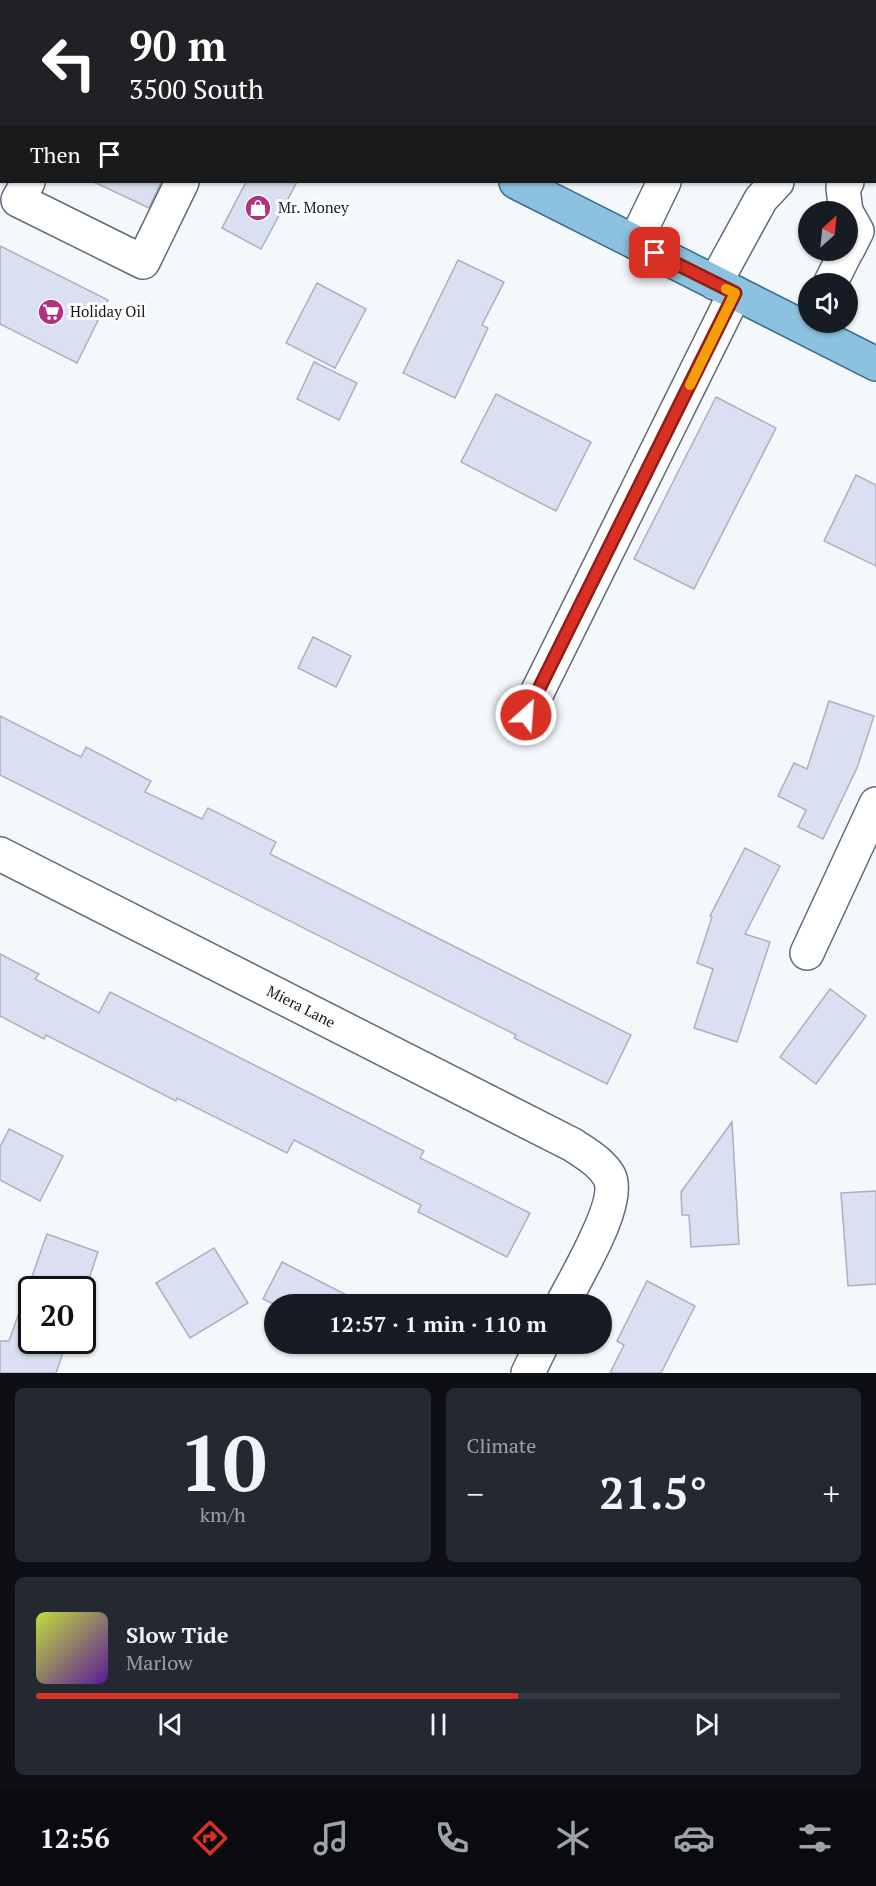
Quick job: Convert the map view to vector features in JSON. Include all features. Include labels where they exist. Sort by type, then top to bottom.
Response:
[{"type":"main road","points":[[522,183],[725,288],[798,321]]},
{"type":"main road","points":[[821,333],[876,364]]},
{"type":"street","points":[[27,183],[18,200],[142,262],[182,183]]},
{"type":"street","points":[[635,242],[664,183]]},
{"type":"street","points":[[526,715],[725,288],[761,199],[776,183]]},
{"type":"street","points":[[845,201],[843,188],[846,183]]},
{"type":"street","points":[[807,953],[876,804]]},
{"type":"street","name":"Miera Lane","points":[[0,854],[573,1145],[600,1163],[610,1177],[612,1192],[608,1212],[567,1294]]},
{"type":"street","points":[[528,1373],[537,1354]]},
{"type":"building","points":[[96,183],[161,183],[149,208]]},
{"type":"building","name":"Mr. Money","points":[[245,183],[296,183],[261,249],[222,228]]},
{"type":"building","name":"Holiday Oil","points":[[0,246],[108,300],[77,363],[0,324]]},
{"type":"building","points":[[458,260],[504,282],[482,325],[488,328],[455,398],[403,373]]},
{"type":"building","points":[[317,283],[366,309],[335,368],[286,343]]},
{"type":"building","points":[[314,362],[357,383],[339,420],[297,399]]},
{"type":"building","points":[[496,394],[591,442],[556,511],[461,462]]},
{"type":"building","points":[[716,397],[776,428],[694,589],[634,559]]},
{"type":"building","points":[[856,475],[876,485],[876,566],[824,541]]},
{"type":"building","points":[[313,637],[351,656],[336,687],[298,668]]},
{"type":"building","points":[[829,701],[874,716],[857,768],[823,839],[798,827],[806,810],[778,796],[794,763],[807,769]]},
{"type":"building","points":[[0,716],[81,757],[86,747],[151,781],[145,792],[202,819],[208,808],[276,842],[270,854],[631,1035],[607,1084],[514,1038],[516,1035],[0,775]]},
{"type":"building","points":[[745,848],[780,866],[745,934],[770,942],[737,1042],[694,1028],[713,969],[697,963],[712,917],[710,916]]},
{"type":"building","points":[[0,954],[39,974],[35,979],[99,1013],[110,992],[424,1151],[420,1158],[530,1213],[507,1257],[418,1212],[421,1205],[294,1140],[287,1153],[177,1098],[176,1101],[46,1035],[44,1039],[0,1016]]},
{"type":"building","points":[[830,989],[866,1016],[816,1084],[780,1057]]},
{"type":"building","points":[[732,1122],[739,1244],[691,1247],[689,1215],[682,1215],[681,1192]]},
{"type":"building","points":[[9,1129],[63,1156],[40,1201],[0,1180],[0,1147]]},
{"type":"building","points":[[876,1191],[876,1284],[848,1286],[841,1193]]},
{"type":"building","points":[[47,1234],[98,1252],[90,1276],[32,1276]]},
{"type":"building","points":[[214,1248],[248,1303],[190,1338],[156,1283]]},
{"type":"building","points":[[282,1262],[345,1294],[266,1294]]},
{"type":"building","points":[[647,1281],[695,1306],[661,1373],[610,1373],[624,1345],[617,1341]]},
{"type":"building","points":[[18,1316],[18,1354],[63,1354],[56,1373],[0,1373],[0,1341],[9,1341]]},
{"type":"slow traffic","points":[[690,385],[735,293],[726,289]]},
{"type":"place","name":"Mr. Money","points":[[258,208]]},
{"type":"place","name":"Holiday Oil","points":[[51,312]]},
{"type":"route","points":[[526,715],[735,293],[655,253]]}]
